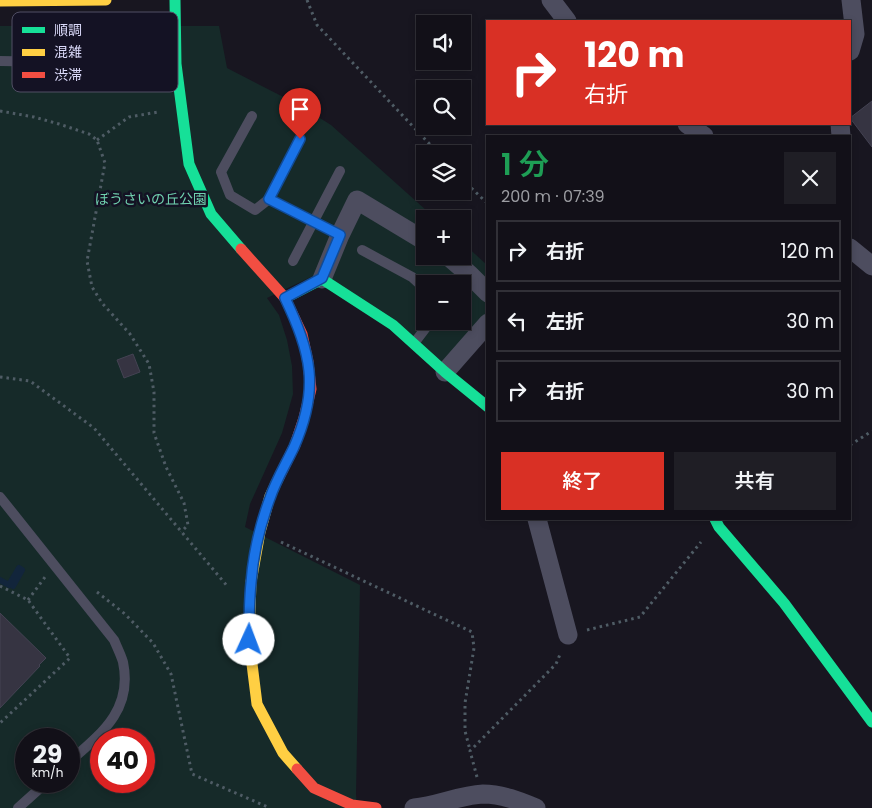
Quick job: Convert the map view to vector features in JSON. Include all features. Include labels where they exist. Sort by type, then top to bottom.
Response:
[{"type":"street","points":[[0,1],[75,2],[106,0]]},
{"type":"street","points":[[851,0],[855,34],[851,48]]},
{"type":"street","points":[[178,79],[189,164],[212,214],[285,298],[302,334],[308,362],[311,389],[304,418],[295,445],[270,496],[260,532],[251,582],[249,640],[257,704],[283,753],[314,788],[352,805],[376,808]]},
{"type":"street","points":[[688,125],[703,135]]},
{"type":"street","points":[[285,298],[322,278],[357,200],[416,236]]},
{"type":"street","points":[[851,249],[872,266]]},
{"type":"street","points":[[322,278],[393,325],[445,372],[486,405]]},
{"type":"street","points":[[471,283],[486,292]]},
{"type":"street","points":[[445,372],[486,325]]},
{"type":"street","points":[[537,520],[568,635]]},
{"type":"street","points":[[717,523],[784,603],[872,722]]},
{"type":"street","points":[[414,808],[482,794],[515,799],[536,808]]},
{"type":"lane","points":[[252,116],[221,172],[230,195],[255,210],[269,199],[300,139]]},
{"type":"lane","points":[[293,261],[340,172]]},
{"type":"lane","points":[[269,199],[340,235]]},
{"type":"lane","points":[[362,250],[416,281]]},
{"type":"lane","points":[[414,343],[424,330]]},
{"type":"lane","points":[[0,497],[114,640],[122,662],[124,690],[114,717],[95,739],[80,752]]},
{"type":"lane","points":[[18,808],[35,793]]},
{"type":"path","points":[[307,0],[317,25],[430,145]]},
{"type":"path","points":[[0,111],[59,124],[89,134],[97,140],[105,162],[87,261],[92,287],[102,303],[130,334],[149,364],[154,392],[154,433],[166,467],[184,503],[188,525],[181,532]]},
{"type":"path","points":[[97,140],[130,117],[162,111]]},
{"type":"path","points":[[471,188],[486,202]]},
{"type":"path","points":[[0,376],[30,381],[94,428],[230,589]]},
{"type":"path","points":[[851,444],[872,431]]},
{"type":"path","points":[[470,751],[556,664],[568,635],[640,617],[717,523]]},
{"type":"path","points":[[260,532],[472,632],[474,648],[465,703],[465,731],[482,794]]},
{"type":"path","points":[[28,600],[54,565]]},
{"type":"path","points":[[0,586],[28,600],[70,658],[0,723]]},
{"type":"path","points":[[80,598],[92,590],[102,596],[124,614],[153,643],[171,674],[192,774],[270,808]]},
{"type":"green space","name":"ぼうさいの丘公園","points":[[0,26],[12,26],[12,92],[178,92],[178,26],[219,26],[227,68],[299,105],[331,125],[426,210],[416,210],[416,265],[471,265],[471,250],[486,264],[486,316],[446,364],[313,276],[267,298],[279,315],[287,340],[292,366],[293,394],[282,433],[250,504],[245,527],[360,585],[357,808],[0,808]]},
{"type":"building","points":[[872,101],[872,147],[851,119],[851,117]]},
{"type":"building","points":[[133,354],[140,372],[124,378],[117,360]]},
{"type":"building","points":[[0,613],[46,658],[0,708]]},
{"type":"waterway","points":[[0,580],[9,585],[19,568],[22,570],[13,586]]},
{"type":"traffic: fast","points":[[175,0],[175,12]]},
{"type":"traffic: fast","points":[[178,79],[189,164],[211,214],[241,249]]},
{"type":"traffic: fast","points":[[285,298],[322,279],[393,325],[445,372],[486,405]]},
{"type":"traffic: fast","points":[[716,520],[719,527],[784,603],[872,722]]},
{"type":"traffic: slow","points":[[0,1],[106,0]]},
{"type":"traffic: slow","points":[[279,477],[270,496],[260,532],[251,582],[249,640],[257,704],[283,753],[297,769]]},
{"type":"traffic: jam","points":[[241,249],[285,298],[302,334],[308,362],[311,389],[304,418],[295,445],[279,477]]},
{"type":"traffic: jam","points":[[297,769],[314,788],[352,805],[376,808]]},
{"type":"route","points":[[249,640],[251,582],[260,532],[270,496],[295,445],[311,389],[302,334],[285,298],[322,278],[340,235],[269,199],[300,139]]}]
